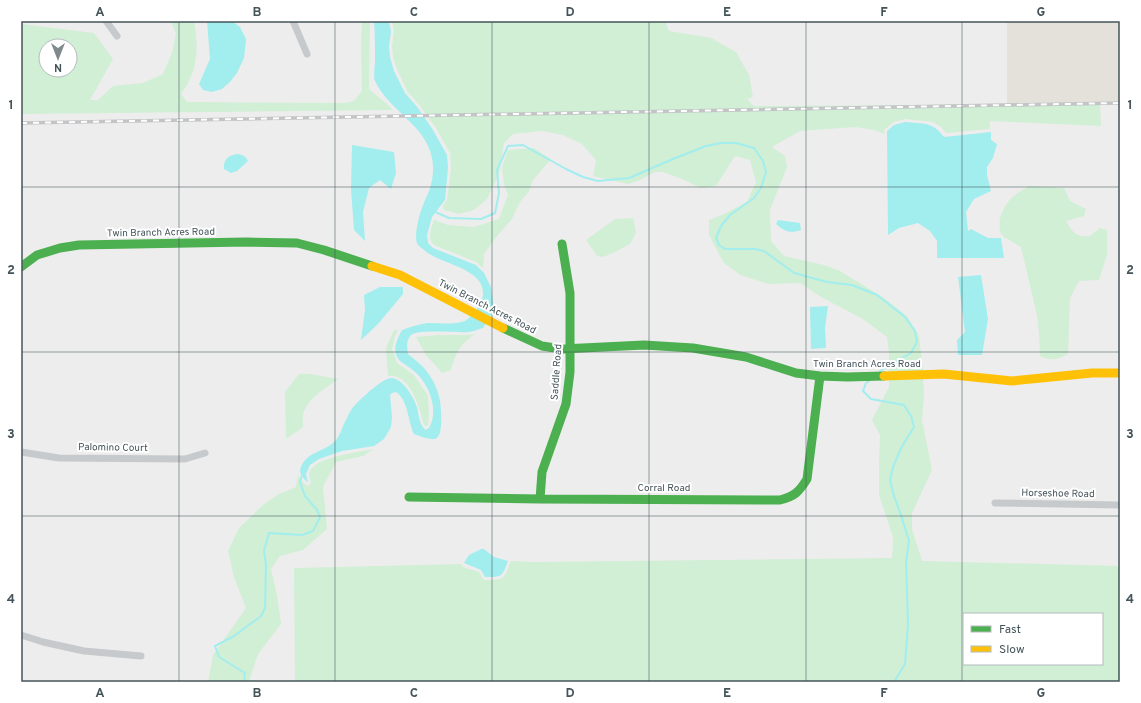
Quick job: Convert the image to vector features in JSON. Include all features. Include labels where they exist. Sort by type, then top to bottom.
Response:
[{"type":"street","points":[[106,21],[118,36]]},
{"type":"street","points":[[294,21],[307,54]]},
{"type":"street","name":"Twin Branch Acres Road","points":[[21,267],[37,255],[60,248],[80,245],[246,242],[297,243],[324,250],[400,275],[534,343],[552,348],[570,349],[630,345],[699,349],[734,354],[796,373],[820,376],[847,377],[944,374],[1012,380],[1120,372]]},
{"type":"street","name":"Saddle Road","points":[[540,499],[542,472],[566,404],[570,372],[570,293],[562,244]]},
{"type":"street","name":"Corral Road","points":[[408,497],[780,500],[791,498],[801,490],[807,479],[820,376]]},
{"type":"street","name":"Palomino Court","points":[[21,452],[59,458],[178,459],[185,459],[205,453]]},
{"type":"street","name":"Horseshoe Road","points":[[995,503],[1120,505]]},
{"type":"street","points":[[21,634],[43,642],[84,651],[141,656]]},
{"type":"shaded area","points":[[1007,21],[1120,21],[1120,104],[1007,105]]},
{"type":"green space","points":[[171,21],[194,21],[197,44],[196,59],[192,74],[181,94],[187,102],[345,103],[354,101],[362,91],[362,21],[370,21],[369,89],[393,110],[21,114],[21,24],[94,33],[113,59],[90,100],[98,100],[113,86],[143,83],[163,74],[172,53],[176,34]]},
{"type":"green space","points":[[392,21],[665,21],[669,31],[711,38],[736,52],[749,75],[753,97],[747,99],[754,106],[1100,104],[1101,126],[990,121],[990,129],[946,133],[941,127],[933,122],[905,119],[894,122],[884,130],[884,134],[874,130],[855,127],[800,131],[772,147],[785,156],[787,167],[770,210],[771,241],[784,256],[824,265],[840,271],[884,298],[907,316],[919,336],[923,371],[889,372],[887,337],[863,319],[821,297],[800,283],[769,284],[740,275],[723,262],[709,235],[709,220],[747,202],[756,182],[750,160],[735,156],[716,186],[701,188],[663,172],[655,172],[640,180],[628,184],[593,176],[596,160],[582,144],[563,135],[542,131],[513,134],[504,143],[499,174],[487,199],[474,210],[459,214],[444,210],[443,206],[447,200],[451,168],[450,153],[436,128],[407,91],[397,69],[393,57],[392,46],[394,31]]},
{"type":"green space","points":[[534,148],[551,159],[533,180],[529,191],[520,202],[512,219],[484,254],[483,268],[476,262],[434,245],[430,236],[434,220],[448,225],[474,227],[499,219],[508,195],[504,184],[502,167],[508,150]]},
{"type":"green space","points":[[1030,186],[1064,188],[1070,201],[1086,209],[1084,216],[1066,221],[1071,229],[1078,235],[1090,236],[1100,228],[1107,230],[1107,255],[1099,280],[1079,281],[1070,298],[1068,354],[1055,359],[1048,359],[1040,356],[1037,315],[1021,247],[1004,238],[1003,235],[1001,235],[1000,229],[1000,219],[1007,203],[1015,195]]},
{"type":"green space","points":[[633,218],[636,233],[630,244],[603,257],[597,256],[586,240],[615,219]]},
{"type":"green space","points":[[394,330],[398,330],[392,349],[397,363],[414,375],[428,396],[428,426],[424,425],[417,401],[408,386],[396,376],[388,376],[386,348]]},
{"type":"green space","points":[[475,334],[459,349],[451,370],[442,373],[426,355],[416,337],[440,335]]},
{"type":"green space","points":[[299,374],[310,374],[339,379],[310,401],[303,413],[303,427],[286,439],[285,392]]},
{"type":"green space","points":[[923,378],[924,396],[922,420],[932,470],[912,513],[912,529],[922,561],[1120,566],[1120,682],[295,682],[294,568],[461,564],[463,567],[479,572],[484,580],[491,580],[502,578],[507,572],[511,561],[892,558],[893,537],[879,495],[880,435],[872,420],[889,387],[889,379]]},
{"type":"green space","points":[[374,449],[363,456],[336,462],[323,487],[327,529],[303,550],[280,556],[271,569],[277,595],[281,624],[258,654],[249,682],[208,682],[213,655],[246,608],[234,577],[228,551],[239,528],[264,504],[279,494],[296,487],[298,474],[302,482],[309,486],[311,483],[309,474],[312,468],[318,463],[337,456]]},
{"type":"water","points":[[207,21],[232,21],[240,27],[246,39],[244,58],[237,73],[222,89],[212,92],[203,90],[199,84],[210,59]]},
{"type":"water","points":[[374,21],[389,21],[391,32],[389,46],[390,57],[394,71],[405,93],[418,108],[433,130],[447,155],[448,168],[445,200],[432,217],[427,235],[428,243],[433,248],[476,265],[484,273],[491,287],[494,311],[483,328],[472,332],[421,332],[411,335],[408,339],[408,354],[428,373],[434,383],[440,399],[441,428],[438,437],[435,439],[430,439],[414,434],[403,400],[396,392],[392,393],[390,395],[392,417],[391,427],[384,439],[374,446],[342,451],[319,459],[310,465],[306,474],[308,483],[300,472],[304,462],[312,455],[332,444],[336,440],[354,406],[383,381],[392,378],[404,385],[416,403],[422,425],[426,430],[429,428],[432,421],[433,406],[429,391],[420,377],[397,357],[395,350],[398,337],[402,330],[418,325],[465,321],[480,305],[483,291],[480,282],[473,275],[464,269],[432,255],[420,247],[417,243],[416,231],[418,220],[432,181],[432,158],[423,136],[381,92],[375,81]]},
{"type":"water","points":[[905,122],[927,124],[935,128],[944,137],[991,132],[991,140],[997,144],[993,158],[987,167],[987,175],[991,191],[974,199],[966,212],[968,231],[971,229],[988,238],[1001,238],[1004,258],[937,258],[937,241],[930,231],[918,223],[899,228],[888,235],[887,131],[894,125]]},
{"type":"water","points":[[352,145],[394,152],[396,173],[391,189],[380,180],[369,188],[363,212],[365,241],[354,230],[351,190]]},
{"type":"water","points":[[238,154],[245,157],[248,161],[237,171],[231,173],[224,169],[224,163],[227,158]]},
{"type":"water","points":[[778,220],[800,223],[801,230],[790,232],[785,230],[776,224]]},
{"type":"water","points":[[981,275],[988,319],[982,355],[958,355],[957,340],[965,332],[958,277]]},
{"type":"water","points":[[380,287],[403,287],[403,294],[378,324],[361,340],[365,310],[364,295]]},
{"type":"water","points":[[828,306],[825,327],[826,348],[811,349],[810,307]]},
{"type":"water","points":[[484,549],[494,557],[508,561],[501,575],[495,577],[485,577],[481,570],[464,563],[469,555]]},
{"type":"waterway","points":[[433,211],[449,218],[481,219],[495,213],[499,193],[497,170],[508,146],[523,145],[566,169],[583,177],[598,181],[629,178],[706,146],[721,143],[736,143],[754,148],[763,161],[766,172],[761,188],[754,198],[730,215],[721,226],[716,238],[719,245],[725,249],[755,249],[764,251],[794,273],[827,282],[852,285],[877,295],[905,317],[915,331],[917,342],[911,353],[880,371]]},
{"type":"waterway","points":[[869,381],[866,383],[863,391],[871,399],[904,405],[911,416],[914,427],[901,448],[893,467],[890,480],[909,541],[906,562],[908,624],[905,664],[894,682]]},
{"type":"waterway","points":[[244,682],[245,673],[219,657],[215,646],[234,636],[261,616],[265,608],[266,564],[264,551],[269,533],[302,535],[313,531],[320,517],[317,510],[305,496],[300,482],[302,475]]},
{"type":"railway","points":[[21,123],[1120,103]]},
{"type":"traffic: fast","points":[[21,267],[37,255],[60,248],[79,245],[246,242],[297,243],[324,250],[372,266]]},
{"type":"traffic: fast","points":[[540,499],[542,472],[566,404],[570,372],[570,293],[562,244]]},
{"type":"traffic: fast","points":[[503,328],[542,346],[562,349],[644,345],[693,348],[746,357],[796,373],[847,377],[884,376]]},
{"type":"traffic: fast","points":[[409,497],[780,500],[796,493],[807,479],[820,376]]},
{"type":"traffic: slow","points":[[372,266],[400,275],[503,328]]},
{"type":"traffic: slow","points":[[884,376],[944,374],[1012,381],[1092,373],[1120,373]]}]
